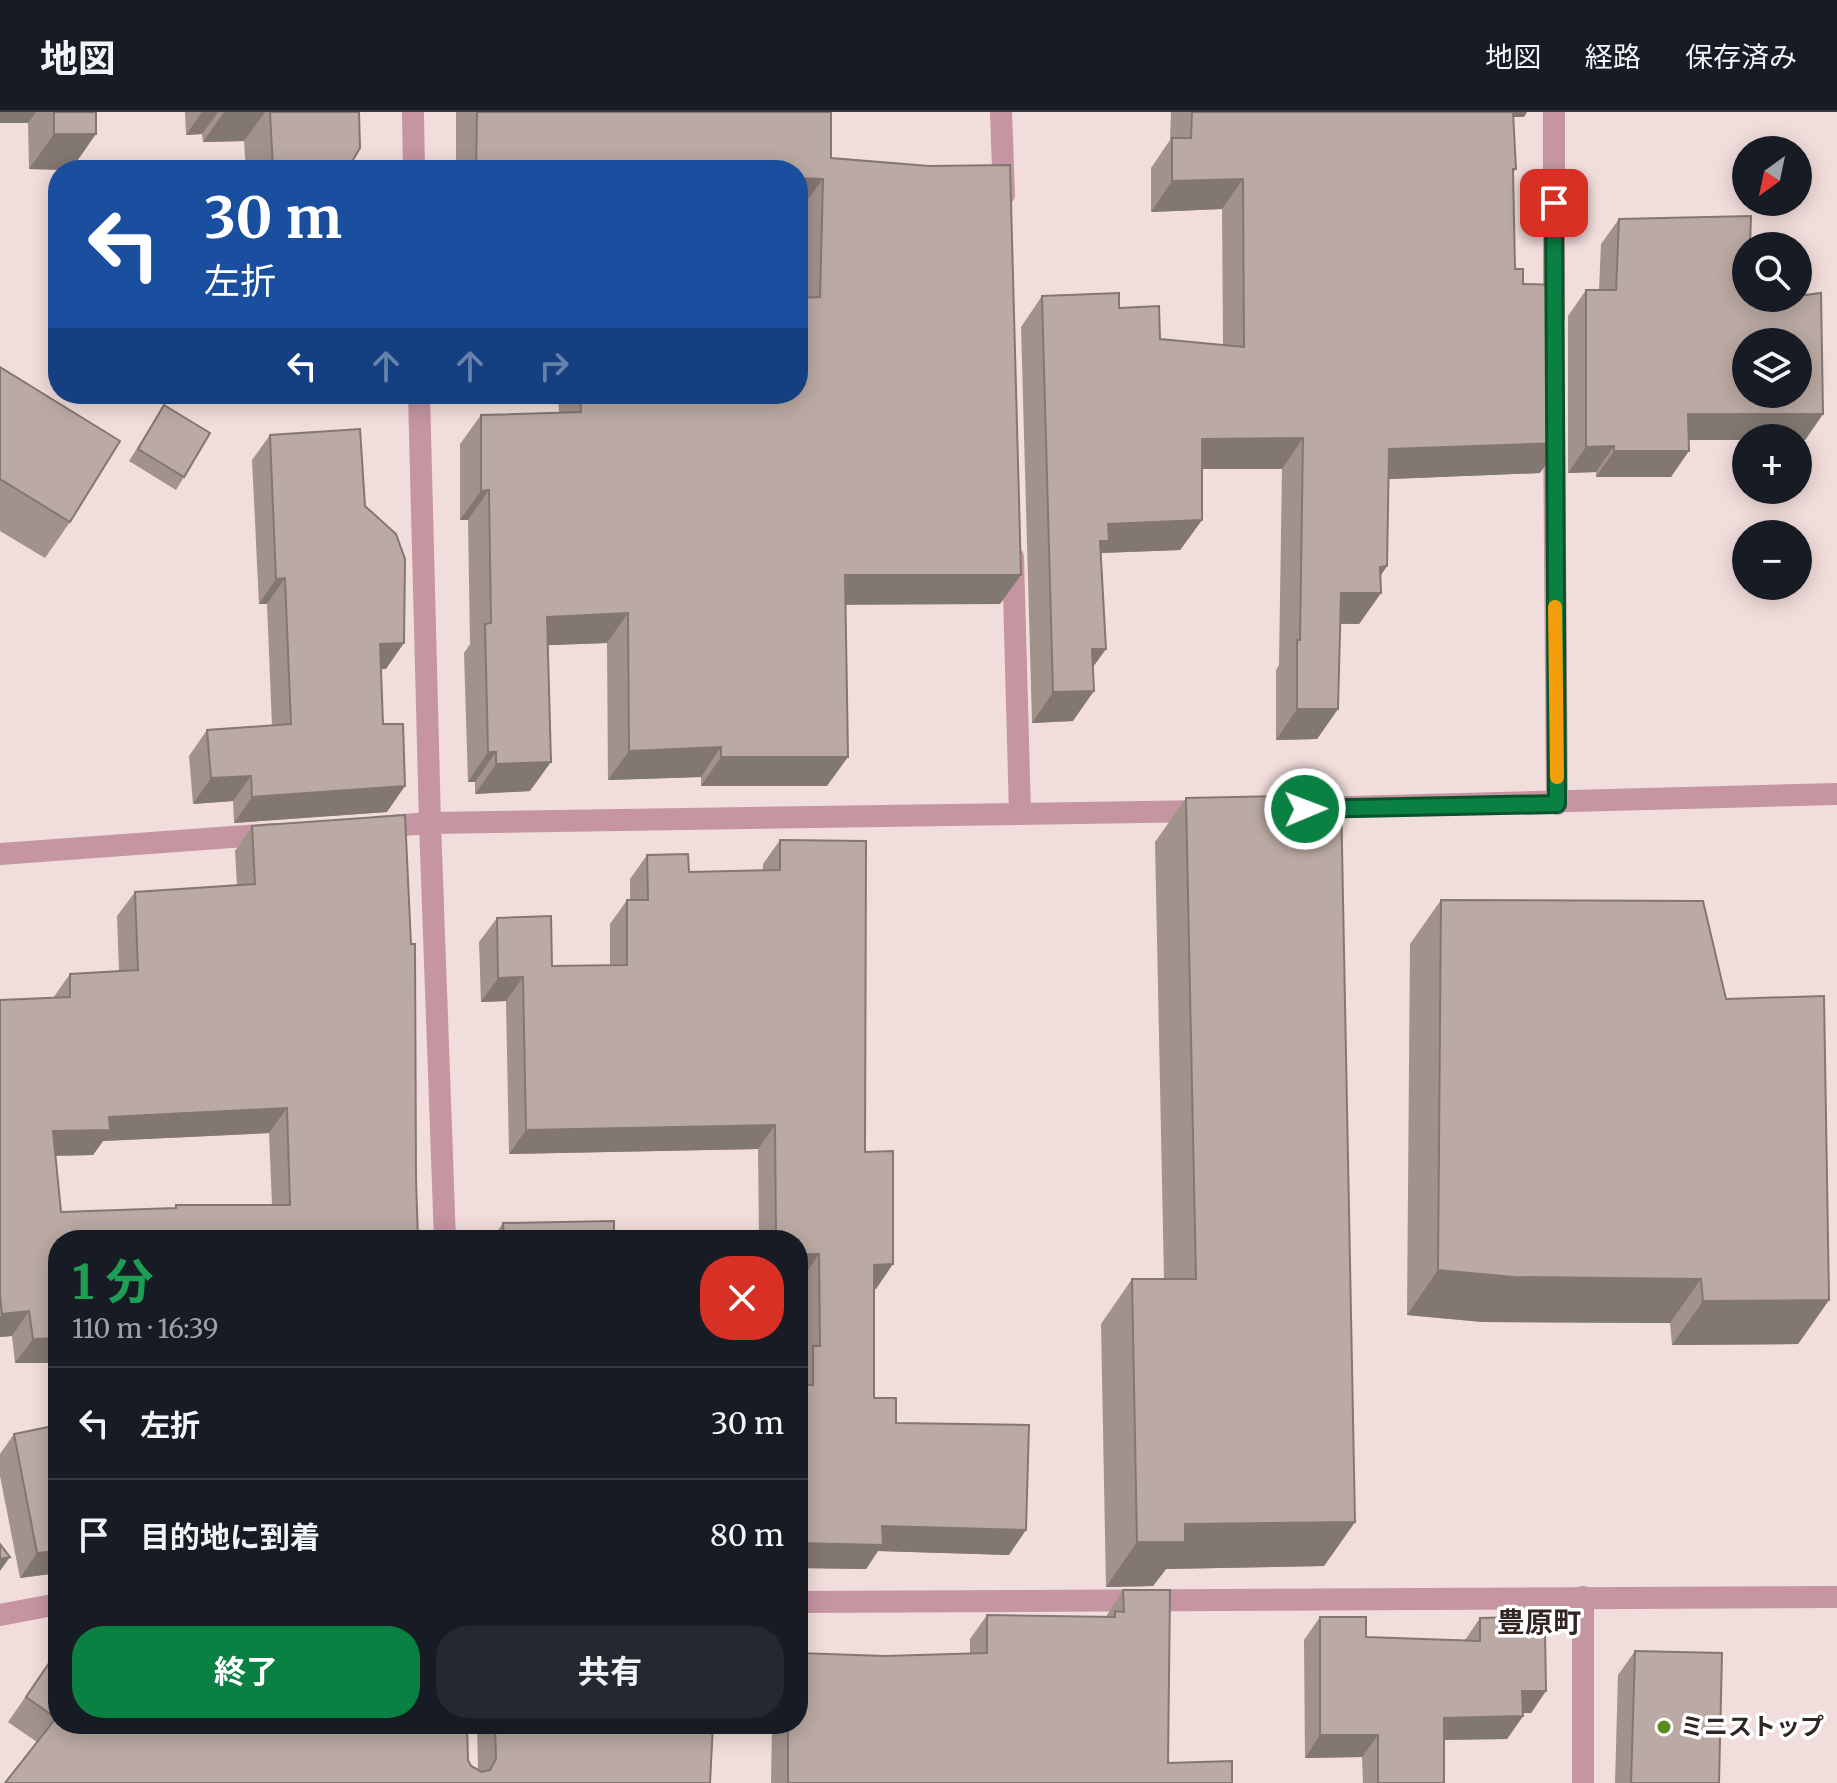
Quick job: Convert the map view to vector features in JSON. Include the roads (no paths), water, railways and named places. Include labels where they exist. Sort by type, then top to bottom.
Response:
[{"type":"street","points":[[413,112],[414,160]]},
{"type":"street","points":[[1001,112],[1004,224]]},
{"type":"street","points":[[1554,112],[1554,334]]},
{"type":"street","points":[[1554,397],[1557,804]]},
{"type":"street","points":[[419,404],[445,1230]]},
{"type":"street","points":[[1013,543],[1020,814]]},
{"type":"street","points":[[1289,809],[1837,794]]},
{"type":"street","points":[[350,829],[430,823],[1226,810]]},
{"type":"street","points":[[0,854],[302,832]]},
{"type":"street","points":[[1583,1597],[1583,1783]]},
{"type":"street","points":[[808,1602],[1837,1597]]},
{"type":"street","points":[[1,1611],[48,1605]]},
{"type":"place","name":"ミニストップ","points":[[1664,1727]]},
{"type":"district","name":"豊原町","points":[[1539,1622]]}]
